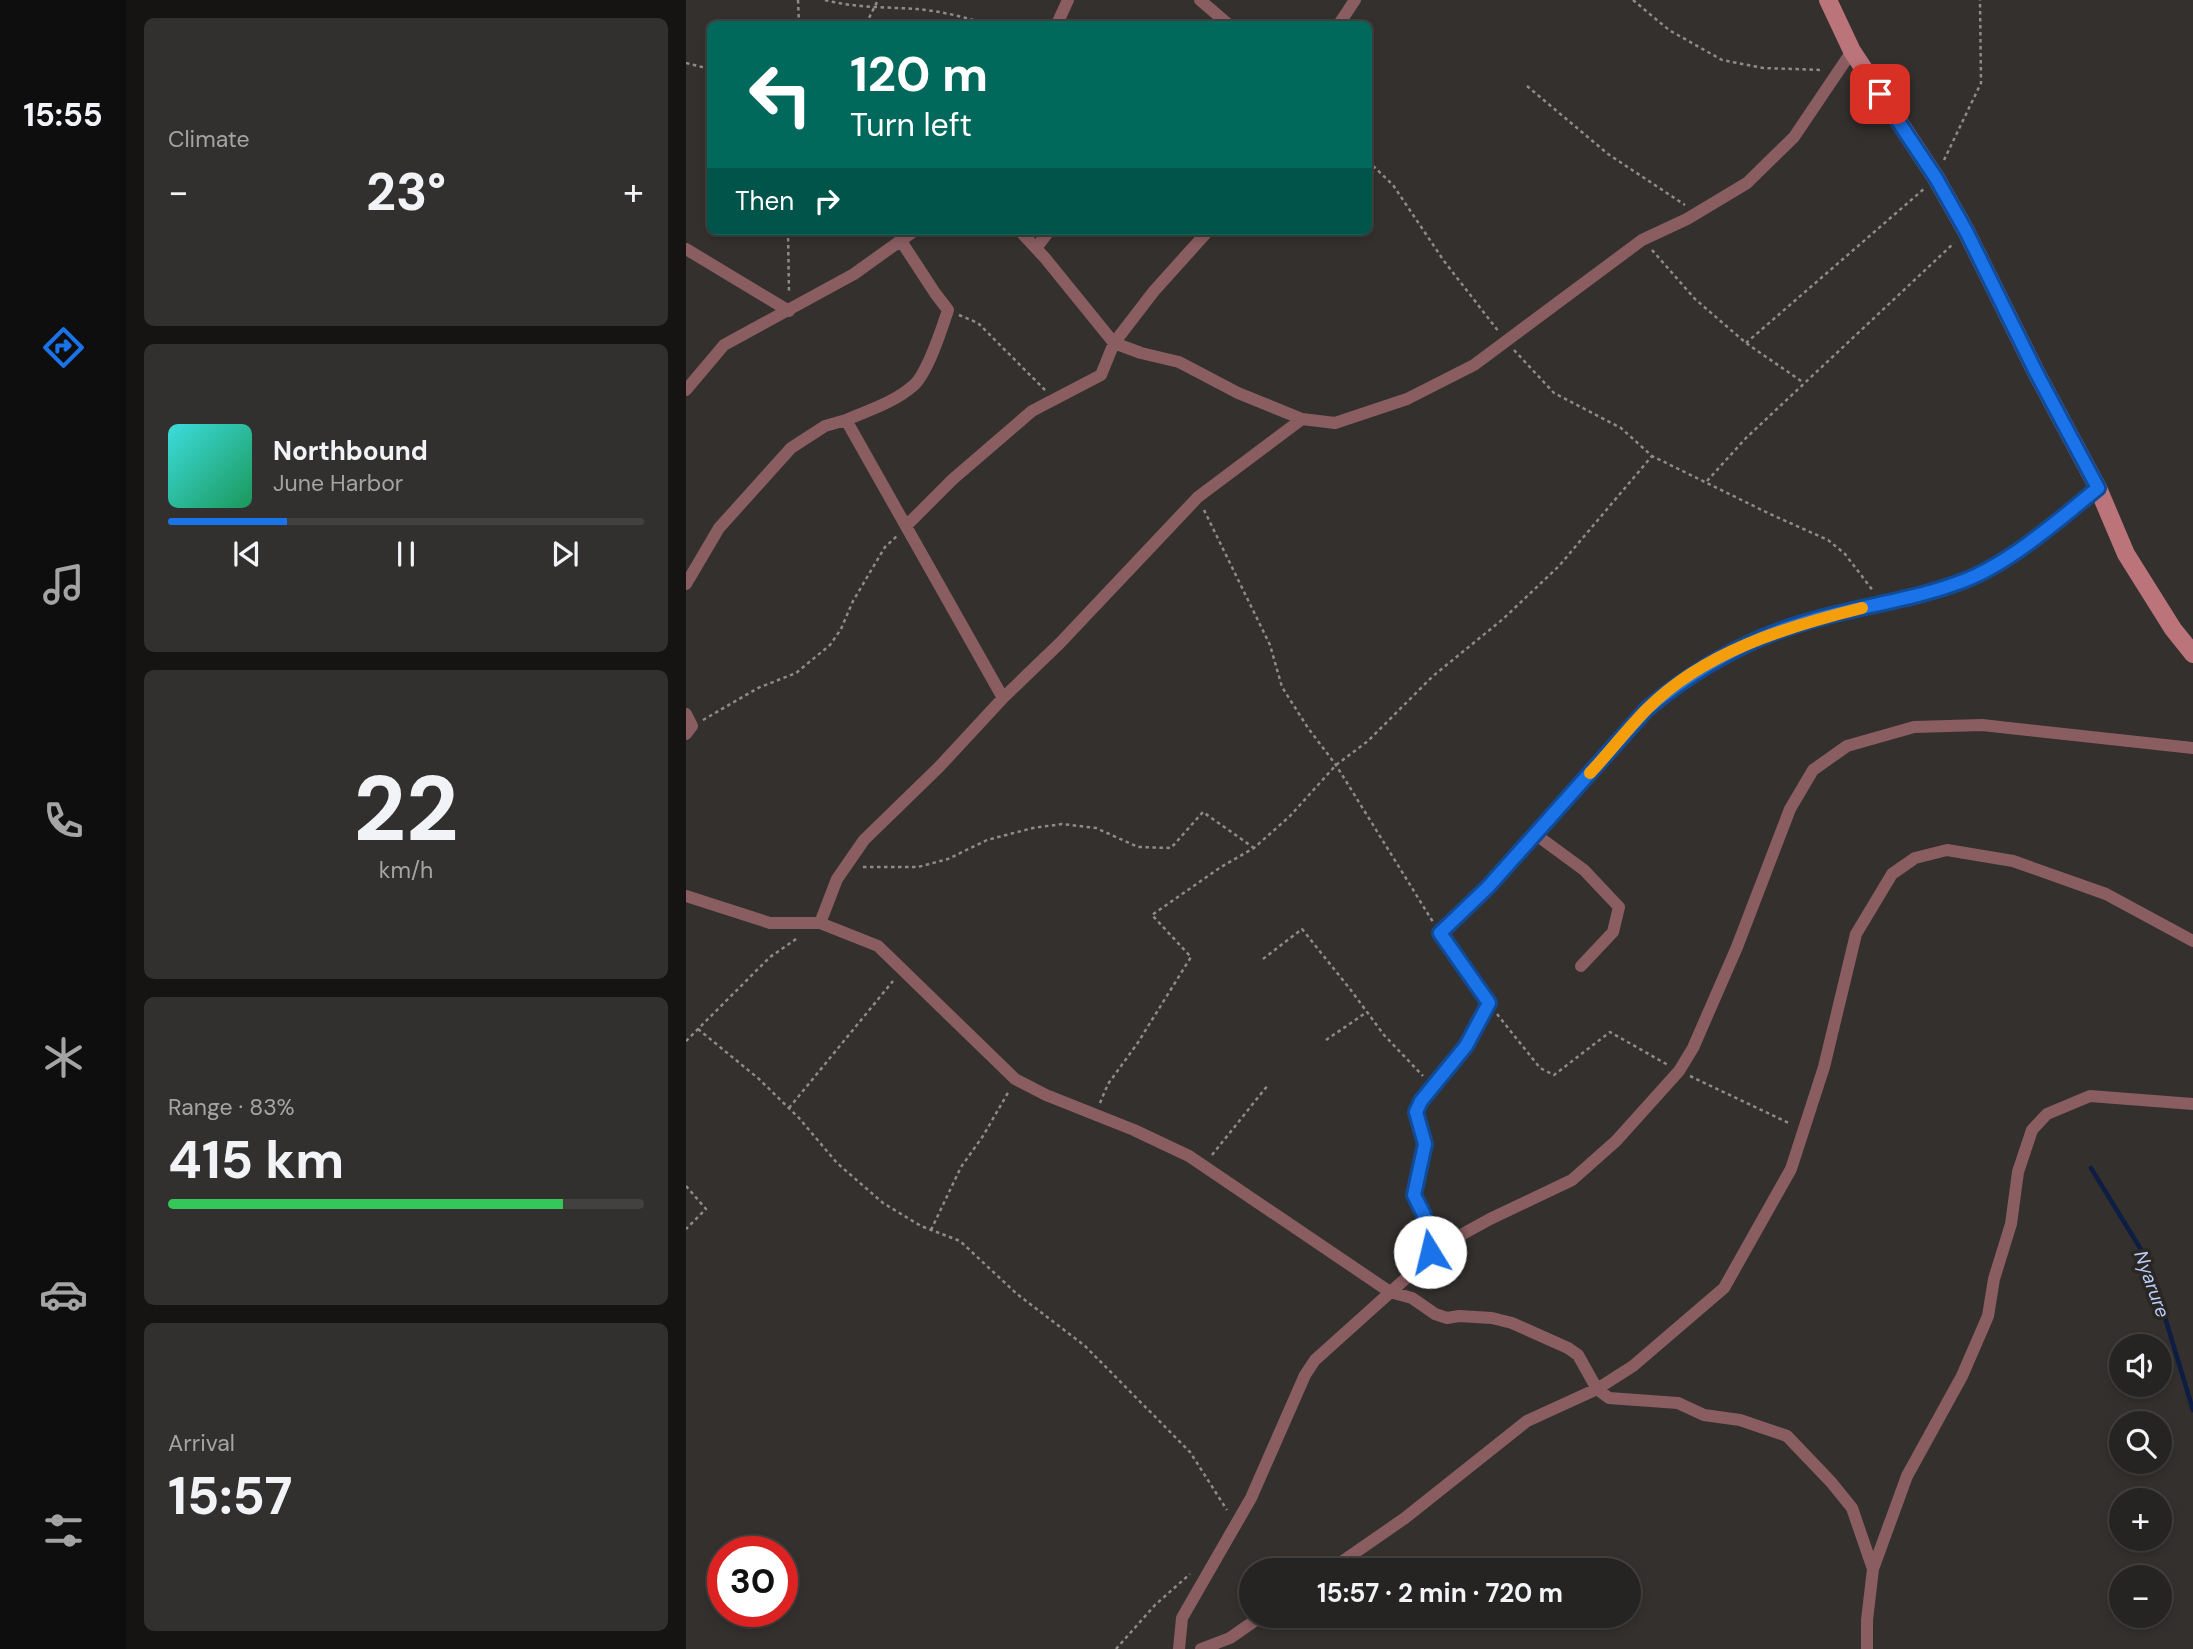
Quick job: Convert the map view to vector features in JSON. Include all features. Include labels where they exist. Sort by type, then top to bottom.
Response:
[{"type":"main road","points":[[1828,0],[1852,51],[1936,178],[1966,231],[2037,374],[2098,488],[2126,554],[2173,629],[2193,654]]},
{"type":"street","points":[[1058,21],[1068,0]]},
{"type":"street","points":[[1200,0],[1224,21]]},
{"type":"street","points":[[1341,21],[1354,0]]},
{"type":"street","points":[[1024,235],[1114,343],[1179,362],[1238,393],[1302,419],[1335,423],[1406,399],[1474,365],[1642,240],[1697,213],[1747,183],[1794,137],[1852,51]]},
{"type":"street","points":[[686,390],[724,345],[853,274],[909,235]]},
{"type":"street","points":[[1035,248],[1046,235]]},
{"type":"street","points":[[906,526],[953,479],[1032,411],[1101,375],[1114,343],[1154,291],[1204,235]]},
{"type":"street","points":[[686,584],[719,528],[791,448],[825,426],[886,404],[916,383],[937,342],[948,310],[901,241]]},
{"type":"street","points":[[686,249],[789,311]]},
{"type":"street","points":[[820,923],[836,879],[864,840],[1060,643],[1198,497],[1302,419]]},
{"type":"street","points":[[846,420],[1003,698]]},
{"type":"street","points":[[1430,1252],[1424,1215],[1414,1195],[1425,1144],[1416,1112],[1421,1101],[1466,1046],[1489,1003],[1440,933],[1488,887],[1647,709],[1678,684],[1740,646],[1808,621],[1964,581],[2007,557],[2098,488]]},
{"type":"street","points":[[686,714],[689,730]]},
{"type":"street","points":[[1179,1649],[1182,1618],[1251,1498],[1305,1376],[1315,1360],[1427,1258],[1430,1252],[1490,1219],[1572,1180],[1616,1141],[1679,1071],[1693,1048],[1737,947],[1790,809],[1813,770],[1847,746],[1914,727],[1982,725],[2193,748]]},
{"type":"street","points":[[1535,834],[1584,870],[1619,907],[1613,932],[1581,966]]},
{"type":"street","points":[[1347,1558],[1405,1518],[1527,1420],[1597,1389],[1633,1366],[1724,1287],[1791,1169],[1824,1067],[1856,934],[1892,874],[1915,858],[1947,850],[2013,861],[2106,894],[2193,941]]},
{"type":"street","points":[[686,896],[770,923],[820,923],[878,946],[1015,1079],[1045,1095],[1134,1130],[1189,1156],[1390,1292],[1412,1298],[1435,1314],[1447,1318],[1492,1318],[1512,1323],[1568,1348],[1578,1354],[1597,1389],[1609,1398],[1678,1403],[1704,1415],[1740,1420],[1787,1436],[1852,1508],[1873,1569]]},
{"type":"street","points":[[1867,1649],[1867,1620],[1873,1569],[1902,1486],[1962,1376],[1988,1316],[1994,1279],[2011,1224],[2018,1172],[2032,1130],[2047,1114],[2090,1096],[2193,1104]]},
{"type":"street","points":[[1201,1649],[1230,1638],[1245,1628]]},
{"type":"path","points":[[799,0],[799,21]]},
{"type":"path","points":[[825,0],[920,9],[976,21]]},
{"type":"path","points":[[868,21],[878,0]]},
{"type":"path","points":[[1633,0],[1669,30],[1721,60],[1763,68],[1839,71]]},
{"type":"path","points":[[1746,343],[1936,178],[1981,83],[1980,0]]},
{"type":"path","points":[[686,63],[707,68]]},
{"type":"path","points":[[1527,86],[1608,154],[1697,213]]},
{"type":"path","points":[[1372,165],[1393,185],[1444,261],[1507,342],[1554,393],[1621,428],[1653,456],[1828,540],[1845,554],[1881,604]]},
{"type":"path","points":[[1706,482],[1746,438],[1966,231]]},
{"type":"path","points":[[789,235],[789,311]]},
{"type":"path","points":[[1642,240],[1695,299],[1746,343],[1804,383]]},
{"type":"path","points":[[948,310],[978,323],[1055,400]]},
{"type":"path","points":[[1094,1115],[1108,1084],[1137,1044],[1191,957],[1152,915],[1221,867],[1254,848],[1290,816],[1336,765],[1368,741],[1433,676],[1503,619],[1559,566],[1653,456]]},
{"type":"path","points":[[1198,497],[1270,645],[1282,687],[1336,765],[1440,933]]},
{"type":"path","points":[[689,730],[758,688],[796,673],[830,645],[885,548],[906,526]]},
{"type":"path","points":[[836,879],[865,866],[918,867],[948,859],[987,840],[1033,828],[1062,824],[1096,828],[1138,847],[1171,848],[1203,812],[1254,848]]},
{"type":"path","points":[[686,1041],[770,957],[820,923]]},
{"type":"path","points":[[1263,959],[1302,929],[1384,1035],[1433,1086]]},
{"type":"path","points":[[789,1108],[902,971]]},
{"type":"path","points":[[1489,1003],[1540,1068],[1554,1075],[1610,1032],[1679,1071],[1804,1130]]},
{"type":"path","points":[[1326,1040],[1367,1012]]},
{"type":"path","points":[[698,1029],[759,1079],[789,1108],[837,1163],[883,1203],[931,1230],[960,1241],[1017,1294],[1085,1346],[1190,1452],[1236,1525]]},
{"type":"path","points":[[931,1230],[961,1167],[983,1136],[1015,1079]]},
{"type":"path","points":[[1203,1166],[1268,1085]]},
{"type":"path","points":[[686,1185],[706,1209],[686,1229]]},
{"type":"path","points":[[1115,1649],[1155,1605],[1196,1569]]},
{"type":"waterway","name":"Nyarure","points":[[2091,1168],[2148,1261],[2193,1410]]},
{"type":"slow traffic","points":[[1590,773],[1647,709],[1678,684],[1740,646],[1808,621],[1862,608]]},
{"type":"route","points":[[1430,1252],[1424,1215],[1414,1195],[1425,1144],[1416,1116],[1417,1107],[1466,1046],[1489,1003],[1440,933],[1488,887],[1647,709],[1678,684],[1740,646],[1808,621],[1964,581],[2007,557],[2065,516],[2098,488],[2037,374],[1966,231],[1936,178],[1880,94]]}]
